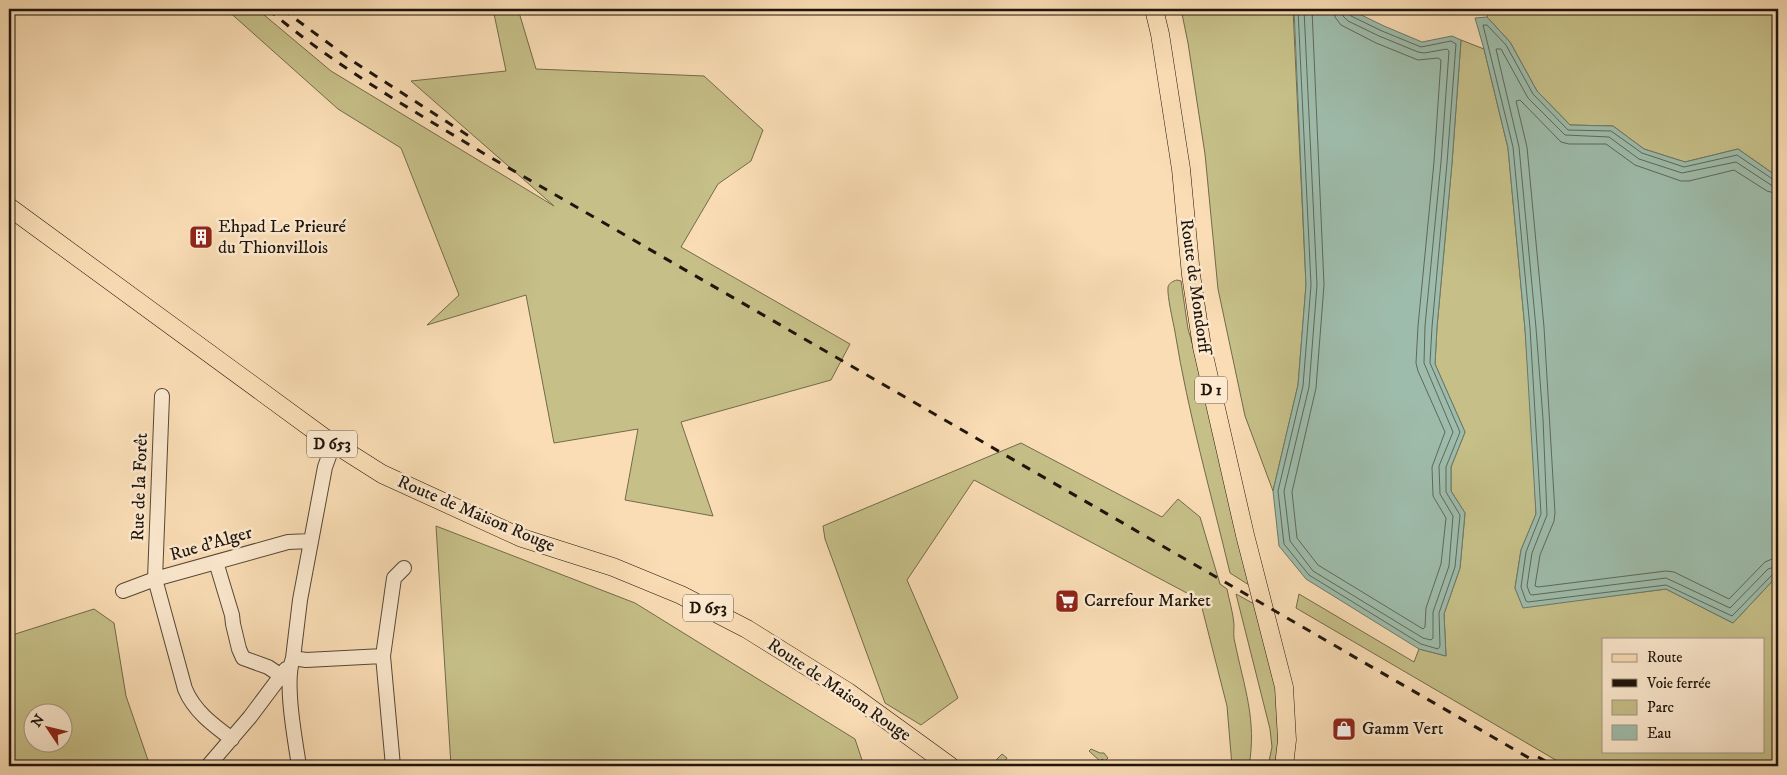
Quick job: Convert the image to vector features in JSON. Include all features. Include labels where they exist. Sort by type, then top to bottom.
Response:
[{"type":"main road","name":"Route de Mondorff","points":[[1154,9],[1160,34],[1181,169],[1191,275],[1202,347],[1236,499],[1284,687],[1287,740],[1284,766]]},
{"type":"main road","name":"Route de Maison Rouge","points":[[9,207],[333,445],[382,474],[522,538],[613,567],[672,591],[747,629],[848,692],[950,766]]},
{"type":"street","name":"Rue de la Forêt","points":[[162,396],[155,580],[190,701],[205,719],[232,739]]},
{"type":"street","points":[[299,766],[288,666],[325,467],[333,445]]},
{"type":"street","name":"Rue d'Alger","points":[[123,590],[288,542],[311,541]]},
{"type":"street","points":[[216,562],[243,658],[268,667],[288,666],[306,660],[383,656]]},
{"type":"street","points":[[393,766],[383,656],[394,578],[404,568]]},
{"type":"street","points":[[208,766],[232,739],[288,666]]},
{"type":"green space","points":[[226,9],[257,9],[331,71],[554,206],[411,81],[506,71],[493,9],[518,9],[536,69],[704,76],[763,130],[751,161],[718,184],[681,247],[850,344],[831,380],[681,422],[713,516],[625,500],[638,429],[554,443],[526,295],[427,325],[459,295],[401,148],[338,109]]},
{"type":"green space","points":[[1181,9],[1293,9],[1306,285],[1298,385],[1273,491],[1245,416],[1218,289],[1205,154]]},
{"type":"green space","points":[[1491,9],[1778,9],[1778,177],[1738,149],[1685,162],[1644,149],[1613,126],[1570,125],[1537,91],[1510,42],[1487,17]]},
{"type":"green space","points":[[1461,40],[1484,49],[1508,148],[1532,420],[1536,514],[1521,550],[1515,588],[1523,607],[1666,589],[1733,623],[1778,575],[1778,766],[1566,766],[1296,608],[1299,594],[1414,662],[1419,649],[1446,656],[1444,614],[1460,568],[1465,513],[1451,491],[1451,467],[1465,432],[1435,364]]},
{"type":"green space","points":[[1181,281],[1188,329],[1198,363],[1249,585],[1230,573],[1193,423],[1168,296],[1171,282]]},
{"type":"green space","points":[[1021,443],[1162,517],[1178,499],[1200,517],[1220,584],[1227,589],[1233,615],[1234,641],[1250,718],[1251,749],[1249,766],[1232,766],[1227,706],[1200,600],[974,480],[907,580],[958,698],[921,725],[885,703],[825,539],[823,526]]},
{"type":"green space","points":[[436,526],[635,603],[855,739],[863,763],[871,766],[451,766]]},
{"type":"green space","points":[[1236,594],[1256,605],[1274,672],[1281,732],[1277,766],[1268,766],[1272,747],[1270,729]]},
{"type":"green space","points":[[94,609],[114,623],[126,696],[150,766],[9,766],[9,636]]},
{"type":"green space","points":[[1091,749],[1104,753],[1108,758],[1105,761],[1102,759],[1100,761],[1089,751]]},
{"type":"green space","points":[[1002,754],[1007,758],[1004,763],[1009,766],[994,766],[997,759]]},
{"type":"water","points":[[1294,9],[1349,9],[1422,42],[1452,36],[1461,40],[1435,364],[1465,432],[1451,467],[1451,491],[1465,513],[1460,568],[1444,614],[1446,656],[1419,649],[1306,579],[1279,546],[1273,491],[1298,385],[1306,285]]},
{"type":"water","points":[[1487,17],[1510,42],[1537,91],[1570,125],[1613,126],[1644,149],[1685,162],[1738,149],[1778,177],[1778,575],[1733,623],[1666,589],[1523,608],[1515,588],[1521,550],[1536,514],[1525,329],[1508,148],[1475,18]]},
{"type":"railway","points":[[268,9],[345,67],[483,153],[1543,766]]},
{"type":"railway","points":[[282,9],[354,62],[472,138]]},
{"type":"railway","points":[[1538,757],[1554,766]]},
{"type":"place","name":"Ehpad Le Prieuré du Thionvillois","points":[[201,237]]},
{"type":"place","name":"Carrefour Market","points":[[1067,601]]},
{"type":"place","name":"Gamm Vert","points":[[1344,729]]}]
